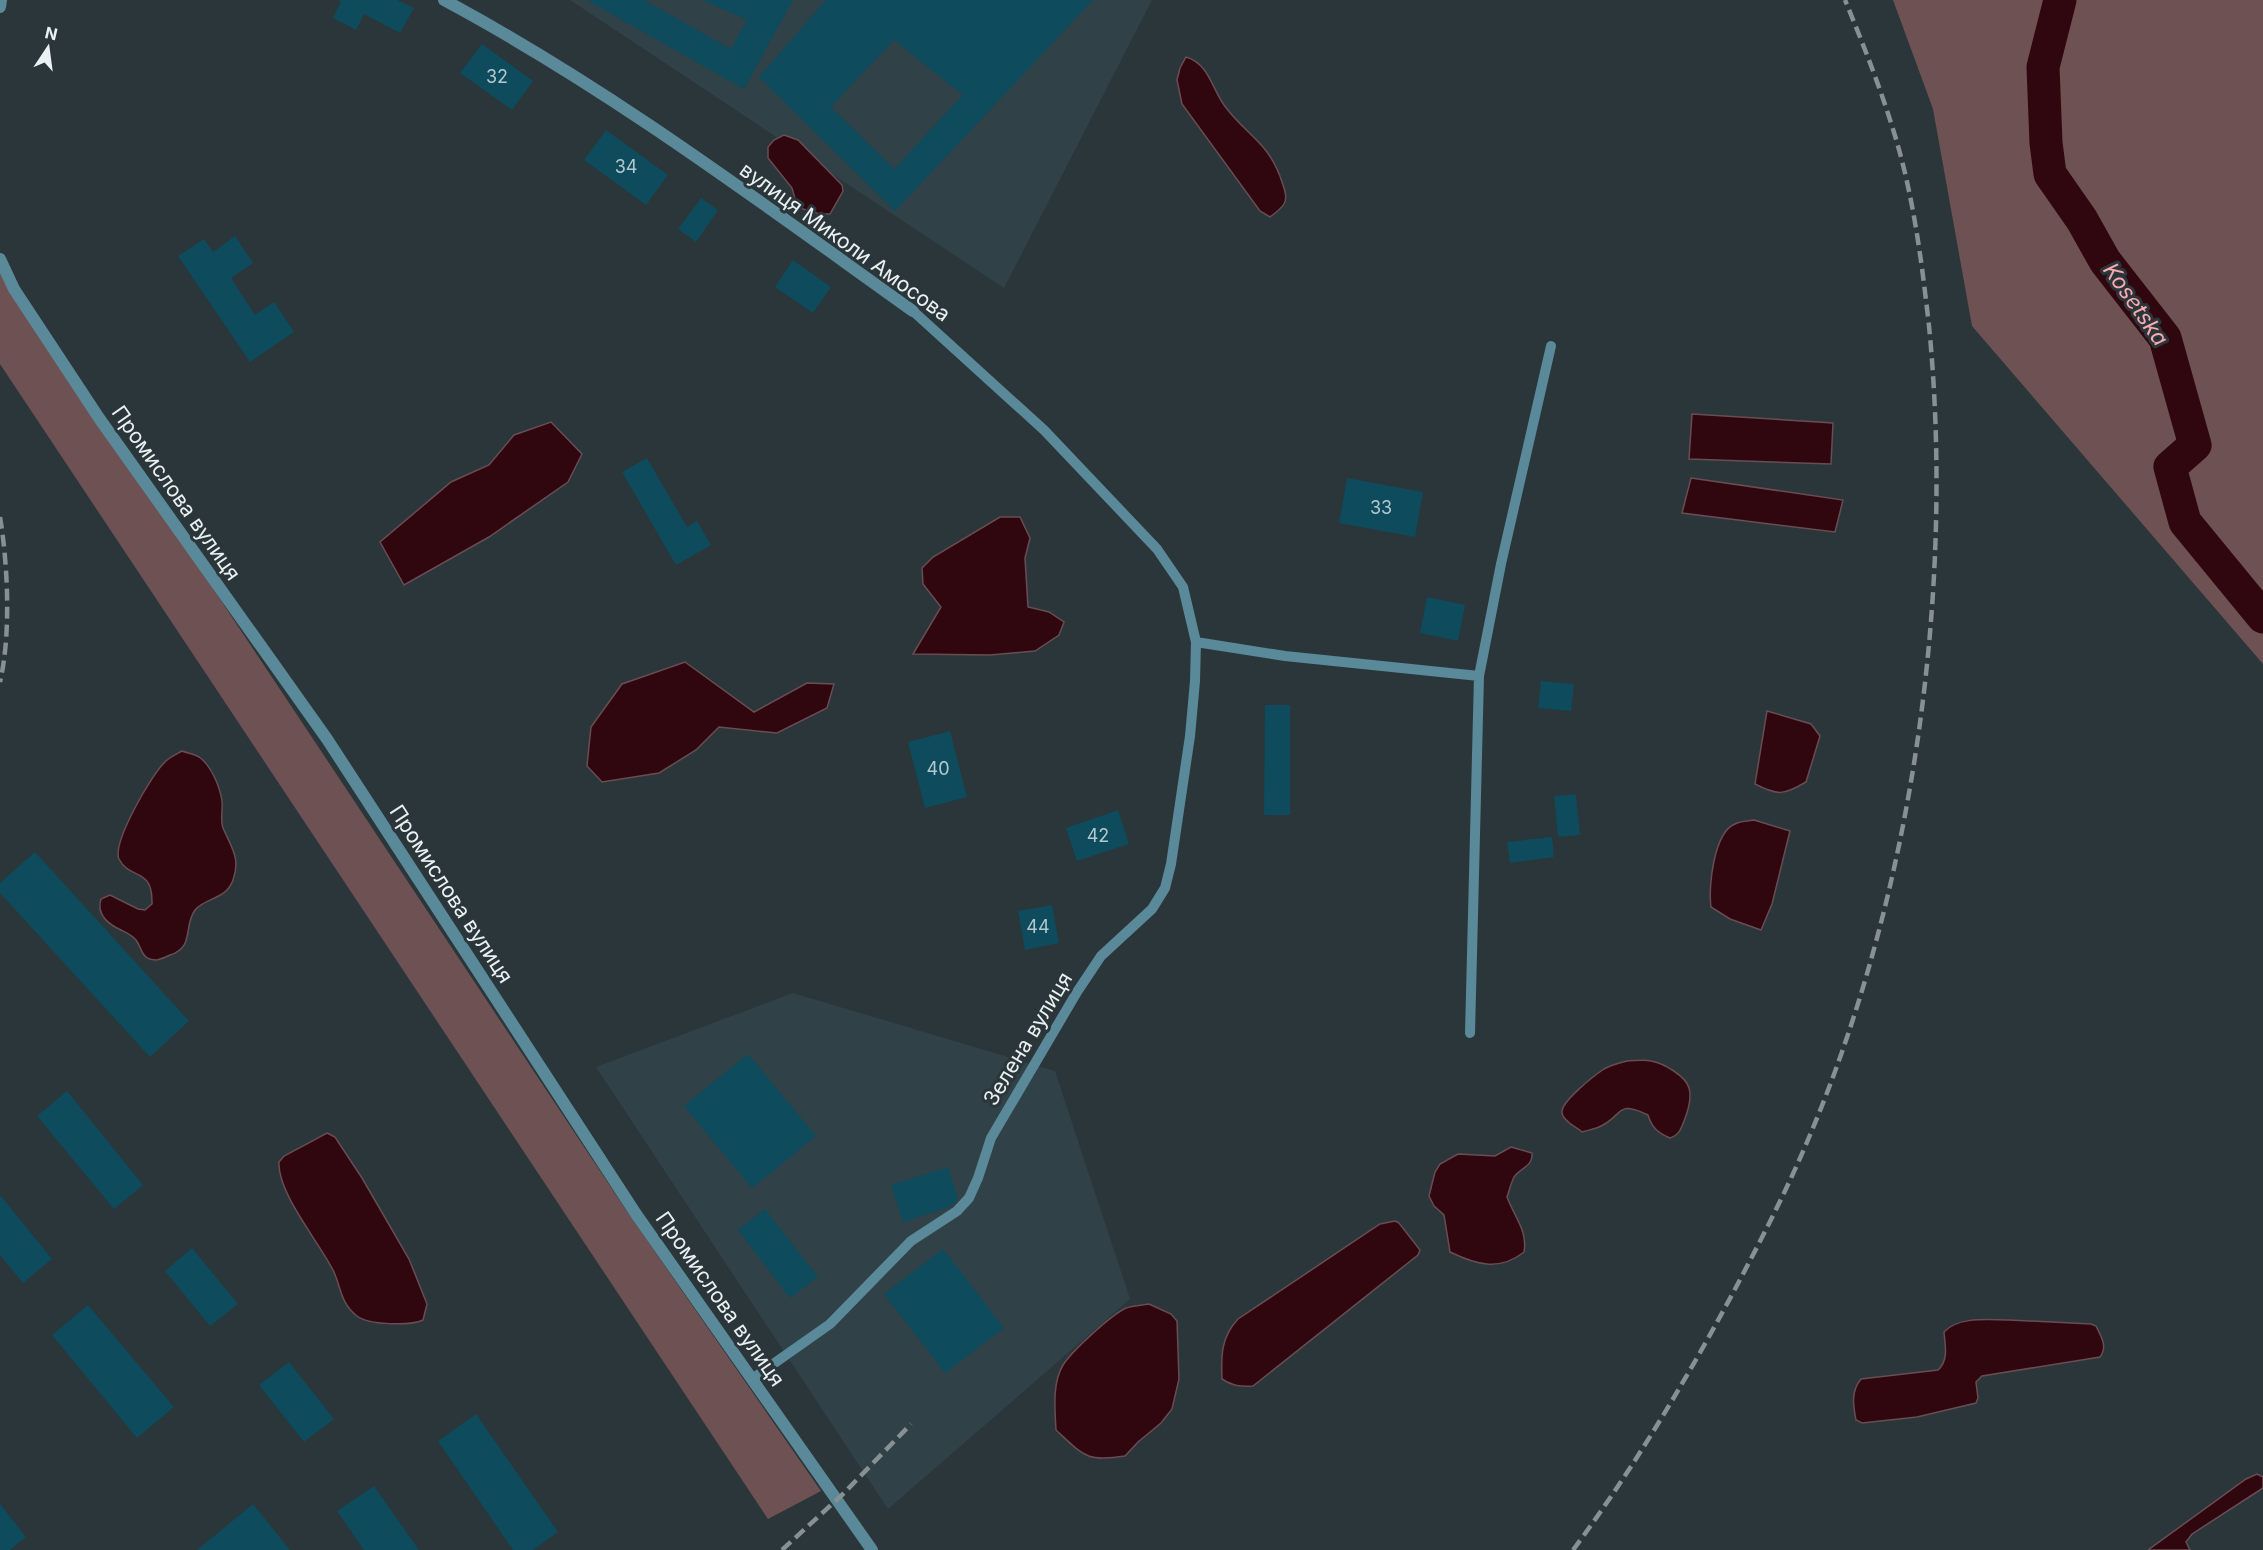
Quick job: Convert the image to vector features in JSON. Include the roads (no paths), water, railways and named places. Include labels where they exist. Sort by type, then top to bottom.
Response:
[{"type":"street","points":[[0,7],[1,0]]},
{"type":"street","name":"вулиця Миколи Амосова","points":[[444,0],[504,32],[633,112],[914,311]]},
{"type":"street","name":"Промислова вулиця","points":[[0,259],[14,289],[99,418],[327,739],[636,1214],[872,1550]]},
{"type":"lane","name":"вулиця Миколи Амосова","points":[[914,311],[1044,430],[1157,549],[1183,587],[1196,642]]},
{"type":"lane","points":[[1470,1033],[1479,676],[1501,564],[1551,346]]},
{"type":"lane","name":"Зелена вулиця","points":[[752,1379],[830,1323],[911,1241],[957,1211],[969,1198],[991,1138],[1077,992],[1101,956],[1152,909],[1165,888],[1171,864],[1190,736],[1196,642]]},
{"type":"lane","points":[[1196,642],[1285,656],[1479,676]]},
{"type":"waterway","name":"Kosetska","points":[[2060,0],[2043,67],[2046,143],[2050,174],[2082,220],[2105,261],[2165,338],[2195,445],[2170,467],[2185,522],[2263,617]]},
{"type":"railway","points":[[1573,1550],[1617,1487],[1678,1390],[1734,1291],[1793,1175],[1846,1041],[1876,943],[1900,841],[1918,738],[1930,634],[1936,529],[1936,427],[1929,326],[1908,185],[1885,104],[1845,0]]},
{"type":"railway","points":[[0,517],[7,600],[6,643],[0,682]]},
{"type":"railway","points":[[782,1550],[843,1494],[911,1424]]}]
